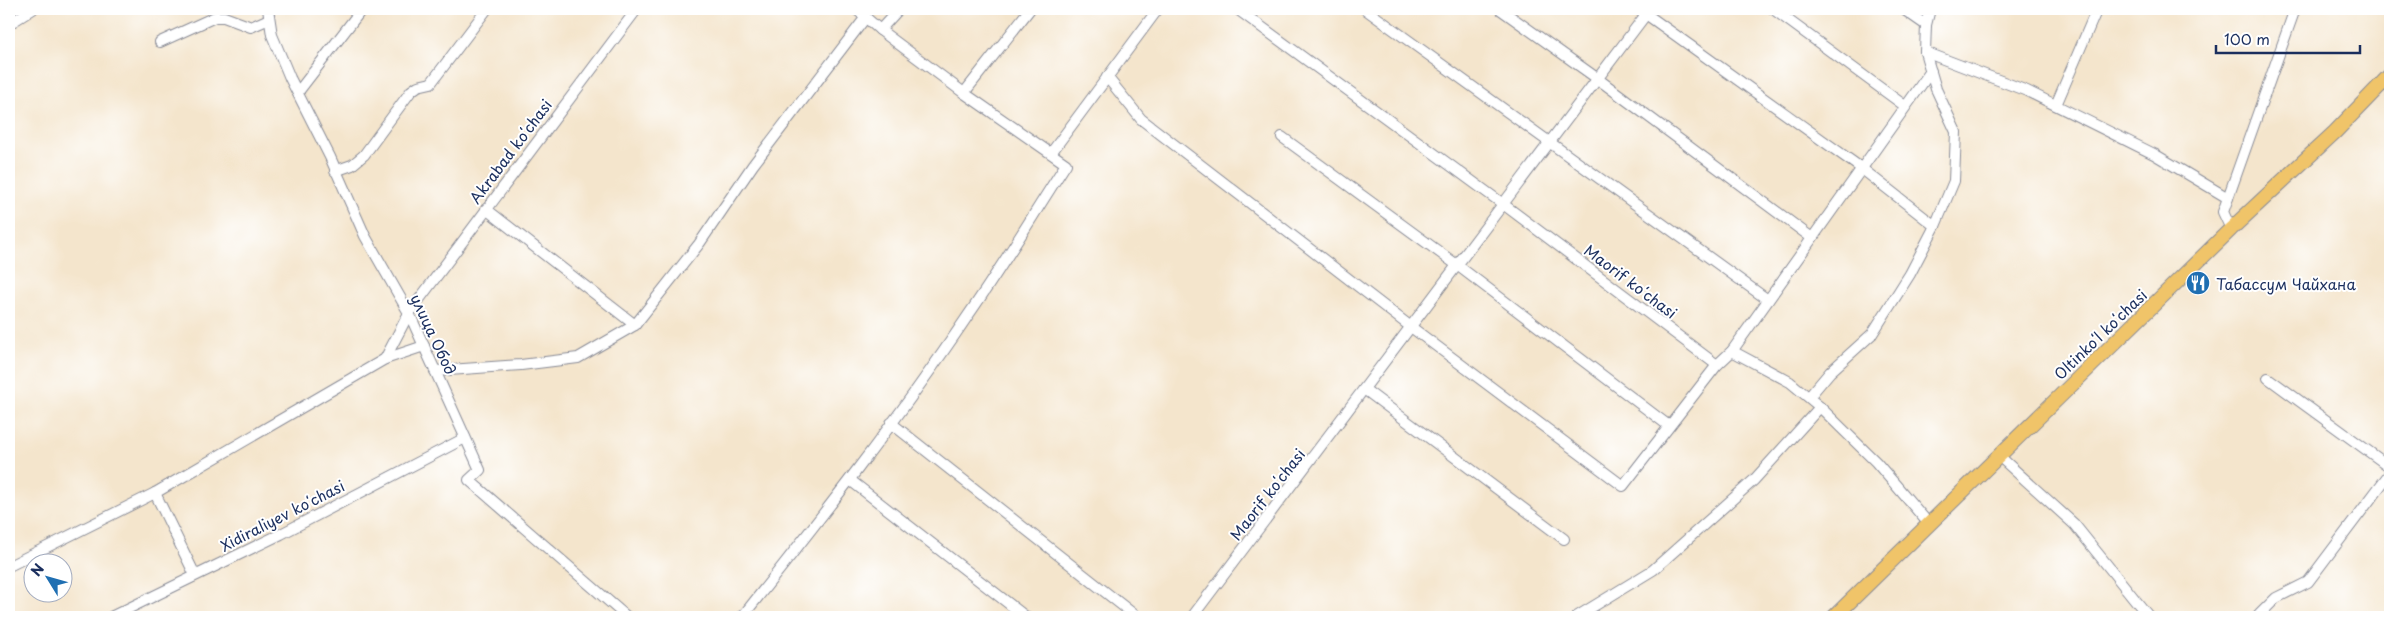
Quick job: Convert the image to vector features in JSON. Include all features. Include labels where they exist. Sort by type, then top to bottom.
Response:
[{"type":"main road","name":"Oltinkoʻl koʻchasi","points":[[1834,617],[2231,229],[2287,179],[2390,75]]},
{"type":"street","points":[[9,24],[33,9]]},
{"type":"street","points":[[298,92],[362,9]]},
{"type":"street","points":[[335,171],[352,165],[364,156],[411,91],[418,86],[431,83],[487,9]]},
{"type":"street","name":"Akrabad koʻchasi","points":[[385,359],[409,313],[637,9]]},
{"type":"street","points":[[742,617],[850,480],[967,317],[1066,164],[964,93],[880,30],[856,9]]},
{"type":"street","points":[[880,30],[899,9]]},
{"type":"street","points":[[964,93],[1030,9]]},
{"type":"street","points":[[1052,153],[1158,9]]},
{"type":"street","points":[[1237,9],[1503,204]]},
{"type":"street","points":[[1365,9],[1768,300]]},
{"type":"street","points":[[1500,9],[1598,79],[1812,238]]},
{"type":"street","points":[[1773,9],[1905,106]]},
{"type":"street","points":[[1903,9],[1926,25]]},
{"type":"street","points":[[1809,397],[1830,372],[1872,334],[1910,274],[1935,226],[1954,180],[1956,132],[1936,89],[1925,52],[1926,25],[1930,9]]},
{"type":"street","points":[[2056,105],[2097,9]]},
{"type":"street","points":[[2231,229],[2223,212],[2295,9]]},
{"type":"street","points":[[1645,10],[1861,168],[1935,226]]},
{"type":"street","name":"Maorif koʻchasi","points":[[1192,617],[1598,79],[1645,10]]},
{"type":"street","points":[[160,42],[215,17],[224,17],[251,27],[269,14]]},
{"type":"street","name":"улица Обод","points":[[269,14],[272,35],[290,78],[365,236],[409,313],[480,470],[469,480],[627,617]]},
{"type":"street","points":[[435,371],[521,366],[578,358],[635,326],[700,244],[753,165],[866,17]]},
{"type":"street","points":[[1925,52],[2012,85],[2056,105],[2154,154],[2228,198]]},
{"type":"street","points":[[1108,77],[1141,119],[1623,486],[1717,365],[1732,351],[1930,71]]},
{"type":"street","points":[[1282,137],[1457,265],[1669,426]]},
{"type":"street","name":"Maorif koʻchasi","points":[[1503,204],[1717,365]]},
{"type":"street","points":[[486,209],[635,326]]},
{"type":"street","points":[[9,566],[155,493],[385,359],[424,346]]},
{"type":"street","points":[[1732,351],[1790,382],[1809,397],[1876,462],[1929,524]]},
{"type":"street","points":[[2268,378],[2390,467]]},
{"type":"street","points":[[1364,389],[1564,540]]},
{"type":"street","points":[[1576,617],[1653,570],[1754,480],[1820,407]]},
{"type":"street","points":[[891,423],[1137,617]]},
{"type":"street","name":"Xidiraliyev koʻchasi","points":[[111,617],[282,534],[465,438]]},
{"type":"street","points":[[1999,456],[2074,524],[2149,617]]},
{"type":"street","points":[[2257,617],[2276,598],[2308,582],[2390,473]]},
{"type":"street","points":[[850,480],[1026,617]]},
{"type":"street","points":[[155,493],[195,575]]},
{"type":"place","name":"Табассум Чайхана","points":[[2198,283]]}]
